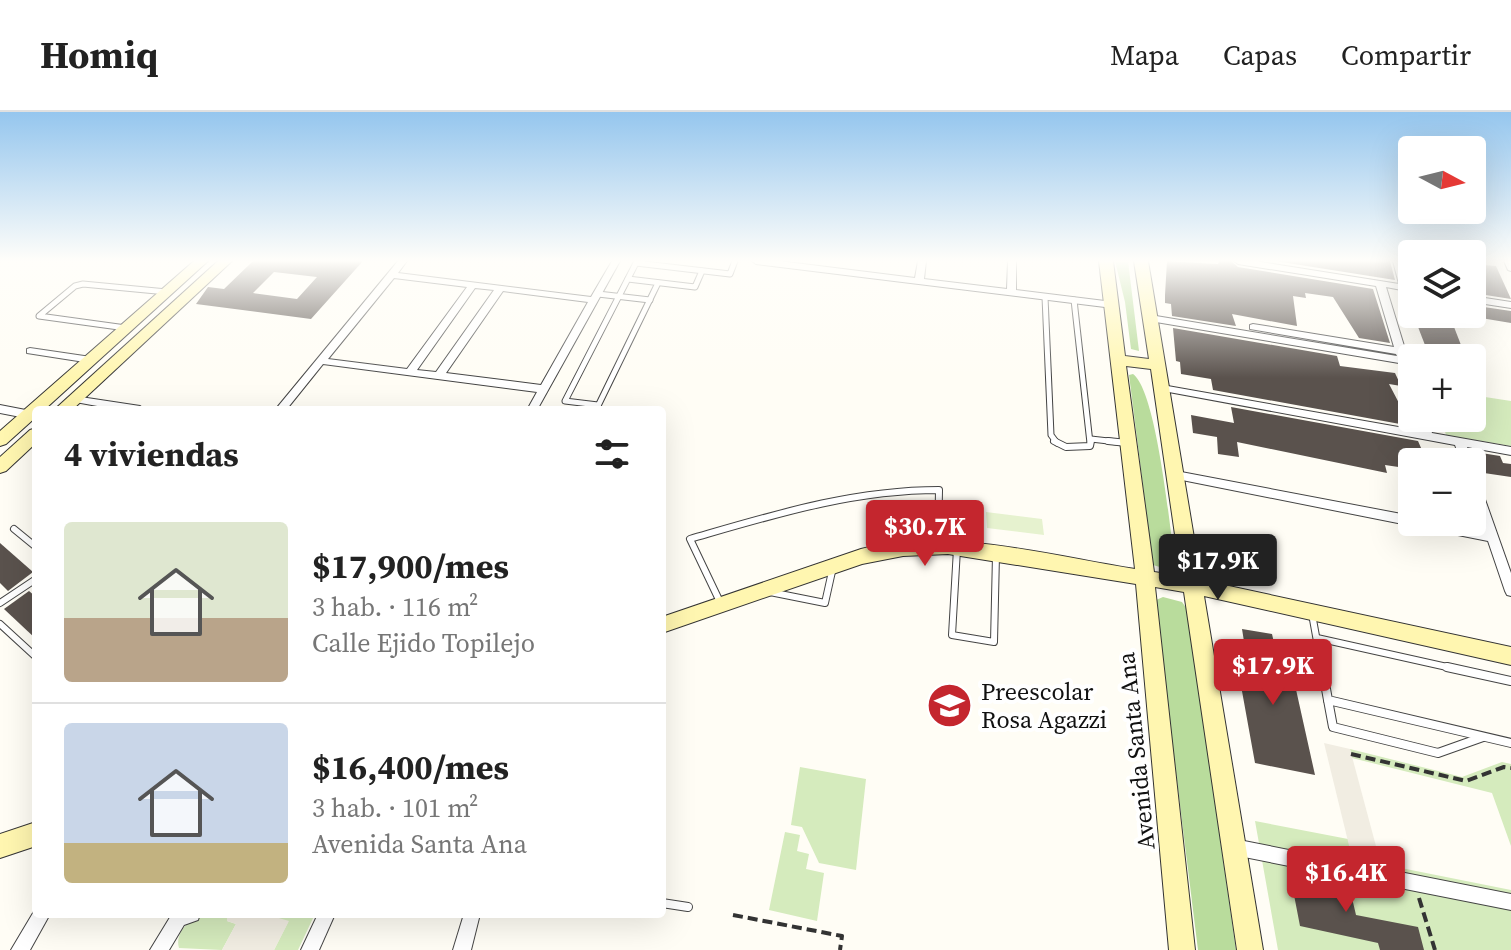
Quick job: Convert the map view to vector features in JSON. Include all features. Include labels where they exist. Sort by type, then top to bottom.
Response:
[{"type":"main road","points":[[42,406],[158,300]]},
{"type":"main road","points":[[68,405],[183,300]]},
{"type":"main road","name":"Avenida Santa Ana","points":[[1112,300],[1145,578],[1182,950]]},
{"type":"main road","points":[[1148,300],[1250,950]]},
{"type":"main road","points":[[1119,360],[1158,365]]},
{"type":"main road","points":[[0,440],[32,416]]},
{"type":"main road","points":[[0,467],[32,438]]},
{"type":"main road","points":[[666,624],[833,567],[859,555],[885,550],[948,548],[1194,586],[1511,656]]},
{"type":"main road","points":[[0,846],[32,835]]},
{"type":"street","points":[[283,406],[371,300]]},
{"type":"street","points":[[410,372],[462,300]]},
{"type":"street","points":[[439,376],[492,300]]},
{"type":"street","points":[[534,406],[594,300]]},
{"type":"street","points":[[1075,300],[1113,305]]},
{"type":"street","points":[[1385,300],[1398,346]]},
{"type":"street","points":[[1486,301],[1511,305]]},
{"type":"street","points":[[1150,314],[1398,355]]},
{"type":"street","points":[[30,351],[91,360]]},
{"type":"street","points":[[321,361],[544,389]]},
{"type":"street","points":[[1162,388],[1511,451]]},
{"type":"street","points":[[0,409],[32,415]]},
{"type":"street","points":[[1427,432],[1428,436]]},
{"type":"street","points":[[1460,442],[1462,448]]},
{"type":"street","points":[[1176,475],[1398,519]]},
{"type":"street","points":[[1486,519],[1511,591]]},
{"type":"street","points":[[1486,536],[1492,537]]},
{"type":"street","points":[[1234,847],[1511,902]]},
{"type":"street","points":[[20,950],[40,918]]},
{"type":"street","points":[[159,950],[181,918]]},
{"type":"street","points":[[310,950],[325,918]]},
{"type":"street","points":[[462,950],[471,918]]},
{"type":"lane","points":[[58,300],[39,316],[127,328]]},
{"type":"lane","points":[[588,406],[565,401],[617,300]]},
{"type":"lane","points":[[598,406],[650,300]]},
{"type":"lane","points":[[1045,300],[1051,435],[1055,442],[1066,447],[1090,446],[1091,439],[1074,300]]},
{"type":"lane","points":[[1091,439],[1127,443]]},
{"type":"lane","points":[[722,605],[690,539],[817,504],[878,491],[939,490],[948,548],[952,635],[994,642],[996,555]]},
{"type":"lane","points":[[14,529],[32,544]]},
{"type":"lane","points":[[763,591],[825,603],[833,567]]},
{"type":"lane","points":[[0,603],[32,582]]},
{"type":"lane","points":[[1311,613],[1333,727],[1438,753],[1483,737]]},
{"type":"lane","points":[[0,624],[32,653]]},
{"type":"lane","points":[[1317,638],[1511,681]]},
{"type":"lane","points":[[1328,700],[1511,743]]},
{"type":"lane","points":[[666,904],[688,907]]},
{"type":"path","points":[[1351,754],[1466,781],[1504,767],[1511,768]]},
{"type":"path","points":[[1415,882],[1435,950]]},
{"type":"path","points":[[733,915],[842,936],[840,950]]},
{"type":"green space","points":[[1133,300],[1139,351],[1131,349],[1125,302]]},
{"type":"green space","points":[[1133,374],[1149,406],[1156,433],[1175,565],[1170,570],[1153,565],[1129,375]]},
{"type":"green space","points":[[1486,397],[1511,401],[1511,446],[1446,435],[1445,432],[1486,432]]},
{"type":"green space","points":[[986,512],[1042,519],[1044,535],[987,528]]},
{"type":"green space","points":[[1163,597],[1182,602],[1187,609],[1236,950],[1198,950],[1156,612],[1156,600]]},
{"type":"green space","points":[[1350,749],[1462,777],[1502,762],[1511,764],[1511,846],[1492,793],[1352,758]]},
{"type":"green space","points":[[800,767],[866,779],[856,870],[819,863],[802,827],[791,825]]},
{"type":"green space","points":[[1255,821],[1348,839],[1356,870],[1384,875],[1381,864],[1511,890],[1511,950],[1278,950]]},
{"type":"green space","points":[[785,832],[800,835],[797,851],[809,854],[806,869],[824,873],[817,921],[769,910]]},
{"type":"green space","points":[[195,918],[227,918],[227,921],[236,924],[222,950],[179,948],[179,937]]},
{"type":"green space","points":[[276,918],[313,918],[298,950],[274,950],[288,922]]},
{"type":"shaded area","points":[[1324,743],[1350,749],[1384,876],[1355,870]]},
{"type":"shaded area","points":[[227,918],[279,918],[289,921],[274,950],[222,950],[236,924],[227,921]]},
{"type":"building","points":[[199,300],[328,300],[311,319],[196,304]]},
{"type":"building","points":[[1165,300],[1294,300],[1297,326],[1232,314],[1236,326],[1172,316],[1171,304],[1165,303]]},
{"type":"building","points":[[1335,300],[1376,300],[1390,343],[1359,338]]},
{"type":"building","points":[[1486,307],[1511,311],[1511,323],[1486,319]]},
{"type":"building","points":[[1173,328],[1337,356],[1340,366],[1395,373],[1398,386],[1389,384],[1398,401],[1398,424],[1213,390],[1211,379],[1181,374],[1180,362],[1176,361]]},
{"type":"building","points":[[1418,328],[1454,328],[1461,344],[1425,344]]},
{"type":"building","points":[[1231,407],[1418,441],[1421,448],[1398,448],[1398,467],[1385,465],[1387,473],[1237,442],[1239,457],[1218,454],[1217,437],[1193,433],[1191,415],[1234,423]]},
{"type":"building","points":[[1486,454],[1500,456],[1503,463],[1511,464],[1511,477],[1486,473]]},
{"type":"building","points":[[0,543],[32,573],[8,591],[0,583]]},
{"type":"building","points":[[29,591],[32,594],[32,635],[4,609]]},
{"type":"building","points":[[1242,629],[1272,634],[1279,665],[1291,667],[1315,775],[1255,763],[1236,658],[1247,660]]},
{"type":"building","points":[[1289,869],[1348,881],[1356,915],[1418,927],[1424,950],[1380,950],[1378,943],[1300,926]]},
{"type":"place","name":"Preescolar Rosa Agazzi","points":[[950,705]]}]
